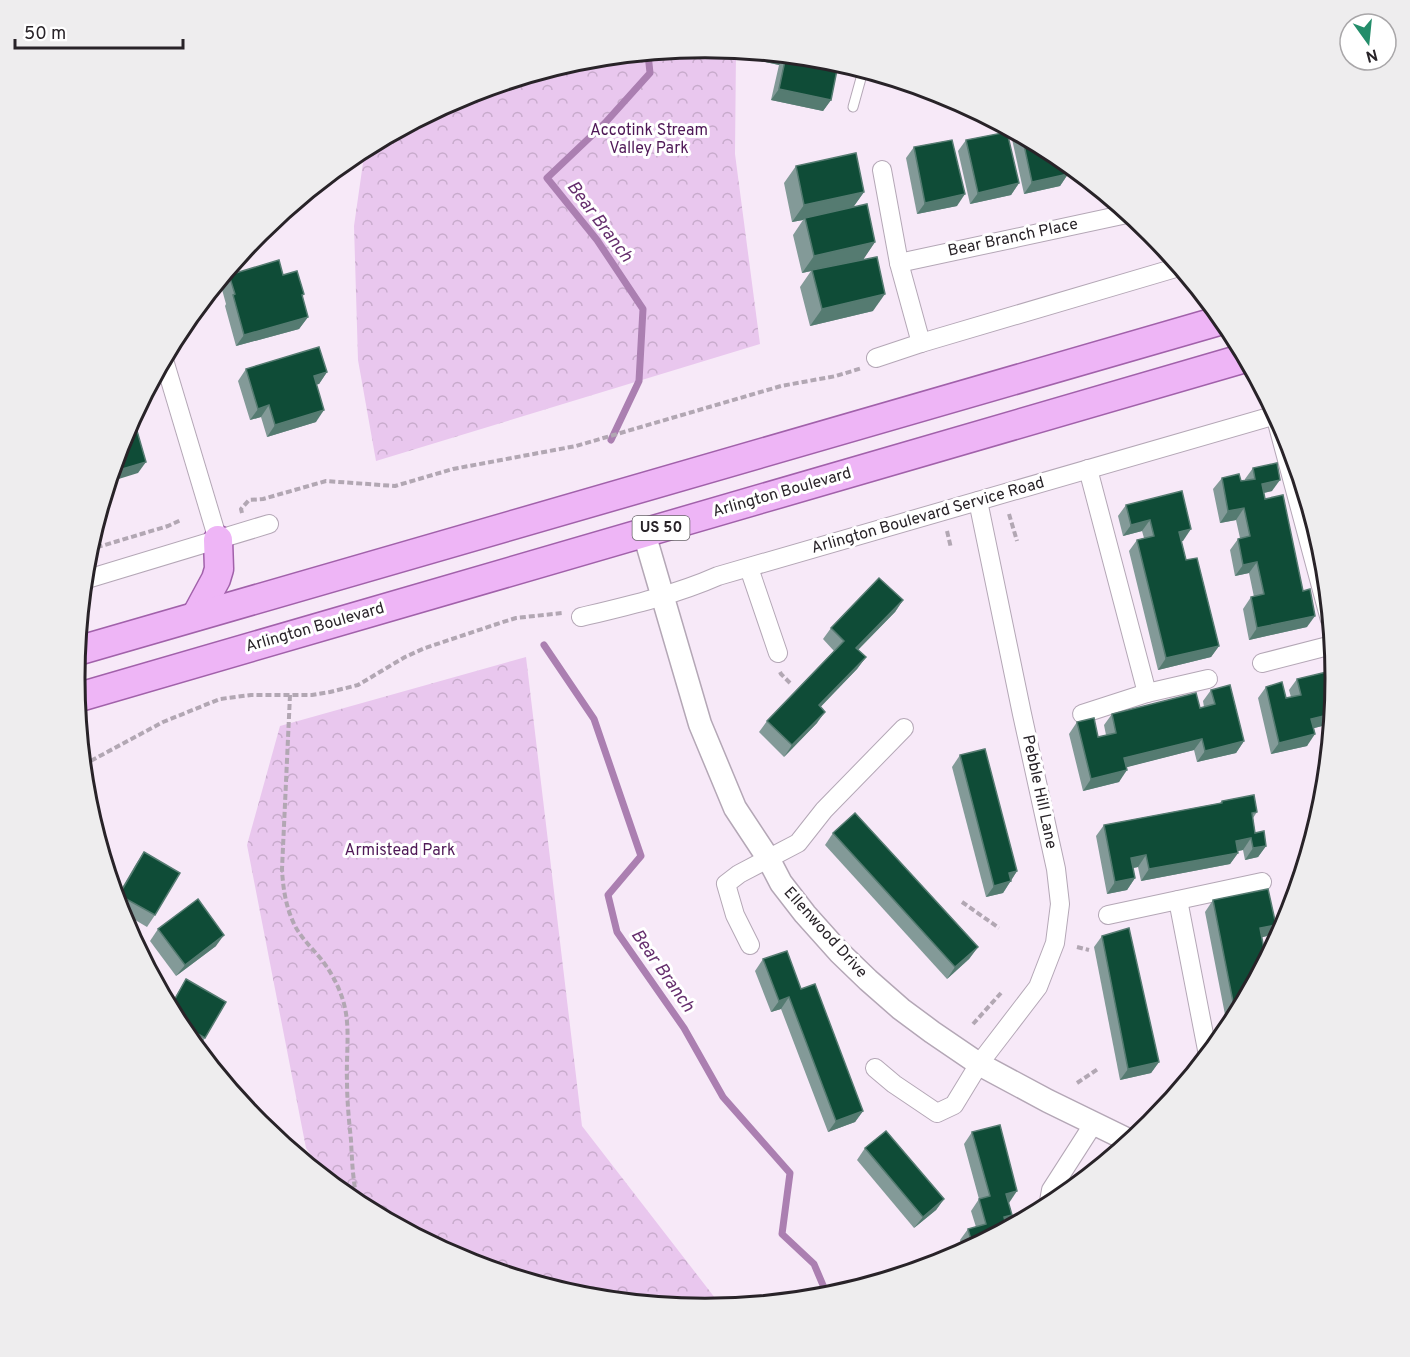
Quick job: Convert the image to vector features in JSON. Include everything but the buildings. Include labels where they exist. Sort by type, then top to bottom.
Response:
[{"type":"main road","points":[[86,648],[1213,323]]},
{"type":"main road","name":"Arlington Boulevard","points":[[85,695],[1237,360]]},
{"type":"main road","points":[[196,616],[219,569],[218,540]]},
{"type":"street","points":[[882,170],[899,263],[921,343]]},
{"type":"street","name":"Bear Branch Place","points":[[899,263],[1118,216]]},
{"type":"street","points":[[876,358],[1171,269]]},
{"type":"street","points":[[167,370],[218,540]]},
{"type":"street","name":"Arlington Boulevard Service Road","points":[[580,617],[662,596],[718,576],[1267,417]]},
{"type":"street","points":[[1088,469],[1147,693]]},
{"type":"street","points":[[1293,483],[1311,550]]},
{"type":"street","name":"Pebble Hill Lane","points":[[875,1068],[937,1113],[954,1105],[979,1064],[1038,987],[1055,943],[1060,904],[1056,869],[978,501]]},
{"type":"street","points":[[94,577],[269,524]]},
{"type":"street","name":"Ellenwood Drive","points":[[644,533],[700,724],[735,808],[768,858],[781,883],[805,914],[868,980],[932,1032],[979,1064],[1122,1137]]},
{"type":"street","points":[[749,567],[778,653]]},
{"type":"street","points":[[1262,663],[1324,647]]},
{"type":"street","points":[[1082,714],[1147,693],[1208,679]]},
{"type":"street","points":[[750,945],[735,915],[726,884],[739,874],[798,843],[824,810],[904,728]]},
{"type":"street","points":[[1108,915],[1262,882]]},
{"type":"street","points":[[1178,900],[1206,1044]]},
{"type":"street","points":[[1050,1193],[1094,1123]]},
{"type":"lane","points":[[853,107],[861,79]]},
{"type":"path","points":[[242,509],[249,501],[326,481],[395,486],[453,469],[576,446],[781,386],[860,369],[876,358]]},
{"type":"path","points":[[1009,514],[1017,541]]},
{"type":"path","points":[[100,547],[181,520]]},
{"type":"path","points":[[947,530],[951,548]]},
{"type":"path","points":[[90,761],[163,722],[220,699],[251,695],[321,694],[358,685],[415,652],[489,626],[516,618],[567,613],[580,617]]},
{"type":"path","points":[[290,695],[283,890],[296,927],[333,976],[345,1009],[348,1096],[356,1190]]},
{"type":"path","points":[[963,902],[999,927]]},
{"type":"path","points":[[1077,947],[1089,950]]},
{"type":"path","points":[[973,1024],[1001,993]]},
{"type":"path","points":[[1077,1083],[1098,1069]]},
{"type":"green space","name":"Accotink Stream Valley Park","points":[[664,60],[736,60],[735,154],[760,344],[376,461],[358,360],[354,226],[363,162],[431,122],[506,91],[584,70]]},
{"type":"green space","name":"Armistead Park","points":[[526,657],[582,1126],[715,1298],[664,1297],[584,1287],[506,1266],[431,1235],[395,1215],[361,1194],[314,1159],[306,1148],[247,845],[280,726]]},
{"type":"waterway","name":"Bear Branch","points":[[611,440],[639,381],[643,309],[597,240],[547,178],[605,123],[650,73],[649,62]]},
{"type":"waterway","name":"Bear Branch","points":[[544,645],[594,719],[641,856],[608,895],[617,932],[684,1028],[723,1097],[790,1173],[782,1234],[814,1264],[824,1287]]}]
